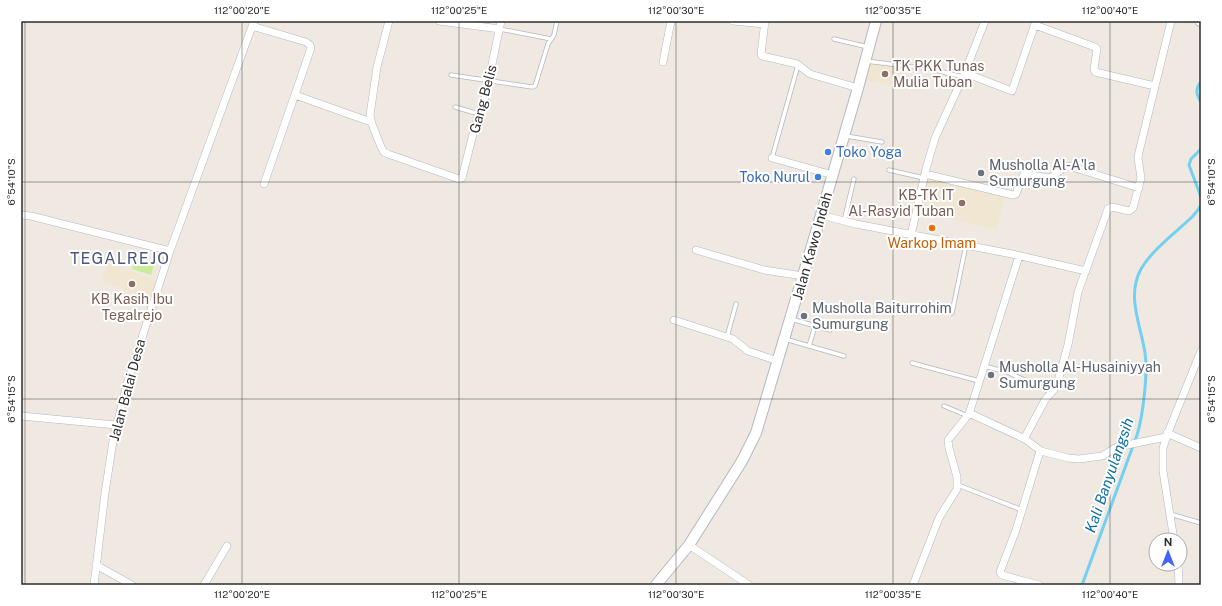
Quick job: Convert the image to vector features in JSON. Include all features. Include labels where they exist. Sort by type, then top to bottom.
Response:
[{"type":"street","points":[[295,95],[371,122],[370,113],[377,67],[389,21]]},
{"type":"street","points":[[440,21],[500,29]]},
{"type":"street","name":"Gang Belis","points":[[371,122],[381,147],[385,152],[459,179],[462,177],[473,133],[485,100],[502,21]]},
{"type":"street","points":[[663,62],[671,21]]},
{"type":"street","points":[[733,21],[765,23],[761,56],[798,65],[810,74],[858,88]]},
{"type":"street","name":"Jalan Kawo Indah","points":[[656,585],[689,545],[747,451],[758,425],[791,319],[866,61],[876,21]]},
{"type":"street","points":[[911,235],[937,134],[964,75],[986,21]]},
{"type":"street","points":[[1024,439],[1045,400],[1056,386],[1064,362],[1077,298],[1108,209],[1112,207],[1131,211],[1132,209],[1141,178],[1138,158],[1139,152],[1171,21]]},
{"type":"street","points":[[964,75],[1010,91],[1013,90],[1035,23],[1095,46],[1097,49],[1094,69],[1095,72],[1156,86]]},
{"type":"street","points":[[253,24],[310,45],[310,51],[264,184]]},
{"type":"street","name":"Jalan Balai Desa","points":[[94,585],[105,493],[116,425],[137,351],[170,251],[253,24]]},
{"type":"street","points":[[772,158],[833,175]]},
{"type":"street","points":[[925,176],[1013,195],[1016,193],[1024,174],[1049,178],[1065,167],[1069,166],[1139,188]]},
{"type":"street","points":[[21,215],[31,216],[170,251]]},
{"type":"street","points":[[821,215],[843,221],[966,245],[1086,271]]},
{"type":"street","points":[[696,250],[764,270],[803,276]]},
{"type":"street","points":[[913,585],[940,518],[956,493],[958,485],[948,440],[969,414],[1019,256]]},
{"type":"street","points":[[674,320],[736,340],[748,351],[778,361]]},
{"type":"street","points":[[1173,532],[1163,463],[1163,453],[1167,435],[1201,351]]},
{"type":"street","points":[[969,414],[1024,439],[1040,451],[1052,455],[1076,459],[1104,456],[1120,446],[1144,442],[1167,435],[1201,448]]},
{"type":"street","points":[[21,416],[116,425]]},
{"type":"street","points":[[1039,585],[1000,574],[1023,510],[1040,451]]},
{"type":"street","points":[[689,545],[749,585]]},
{"type":"street","points":[[204,585],[227,546]]},
{"type":"street","points":[[96,565],[132,585]]},
{"type":"street","points":[[1178,572],[1179,585]]},
{"type":"lane","points":[[451,75],[531,87],[535,86],[548,44],[554,34],[557,21]]},
{"type":"lane","points":[[500,29],[551,39]]},
{"type":"lane","points":[[834,39],[869,47]]},
{"type":"lane","points":[[866,61],[931,69],[964,75]]},
{"type":"lane","points":[[772,158],[798,65]]},
{"type":"lane","points":[[455,107],[480,114]]},
{"type":"lane","points":[[844,135],[882,142]]},
{"type":"lane","points":[[889,170],[925,176]]},
{"type":"lane","points":[[843,221],[854,179]]},
{"type":"lane","points":[[952,314],[966,245]]},
{"type":"lane","points":[[727,337],[736,304]]},
{"type":"lane","points":[[791,319],[830,330]]},
{"type":"lane","points":[[809,346],[815,326]]},
{"type":"lane","points":[[785,339],[844,356]]},
{"type":"lane","points":[[912,363],[980,381]]},
{"type":"lane","points":[[984,366],[1010,374],[1051,392]]},
{"type":"lane","points":[[944,406],[969,414]]},
{"type":"lane","points":[[958,485],[1023,510]]},
{"type":"lane","points":[[1170,514],[1201,522]]},
{"type":"shaded area","name":"TK PKK Tunas Mulia Tuban","points":[[869,63],[905,67],[901,87],[864,80]]},
{"type":"shaded area","name":"KB-TK IT Al-Rasyid Tuban","points":[[927,178],[1005,196],[996,230],[919,211]]},
{"type":"shaded area","name":"KB Kasih Ibu Tegalrejo","points":[[107,263],[156,280],[150,300],[101,281]]},
{"type":"green space","points":[[135,260],[154,266],[151,275],[132,269]]},
{"type":"waterway","name":"Kali Banyulangsih","points":[[1201,82],[1197,92],[1201,102]]},
{"type":"waterway","name":"Kali Banyulangsih","points":[[1201,149],[1191,159],[1189,165],[1201,197]]},
{"type":"waterway","name":"Kali Banyulangsih","points":[[1082,585],[1137,435],[1141,417],[1146,361],[1136,311],[1135,290],[1137,279],[1141,269],[1151,255],[1192,217],[1201,205]]},
{"type":"place","name":"TK PKK Tunas Mulia Tuban","points":[[885,74]]},
{"type":"place","name":"Toko Yoga","points":[[828,152]]},
{"type":"place","name":"Musholla Al-A'la Sumurgung","points":[[981,173]]},
{"type":"place","name":"Toko Nurul","points":[[818,177]]},
{"type":"place","name":"KB-TK IT Al-Rasyid Tuban","points":[[962,203]]},
{"type":"place","name":"Warkop Imam","points":[[932,228]]},
{"type":"place","name":"KB Kasih Ibu Tegalrejo","points":[[132,284]]},
{"type":"place","name":"Musholla Baiturrohim Sumurgung","points":[[804,316]]},
{"type":"place","name":"Musholla Al-Husainiyyah Sumurgung","points":[[991,375]]},
{"type":"district","name":"TEGALREJO","points":[[120,258]]}]
